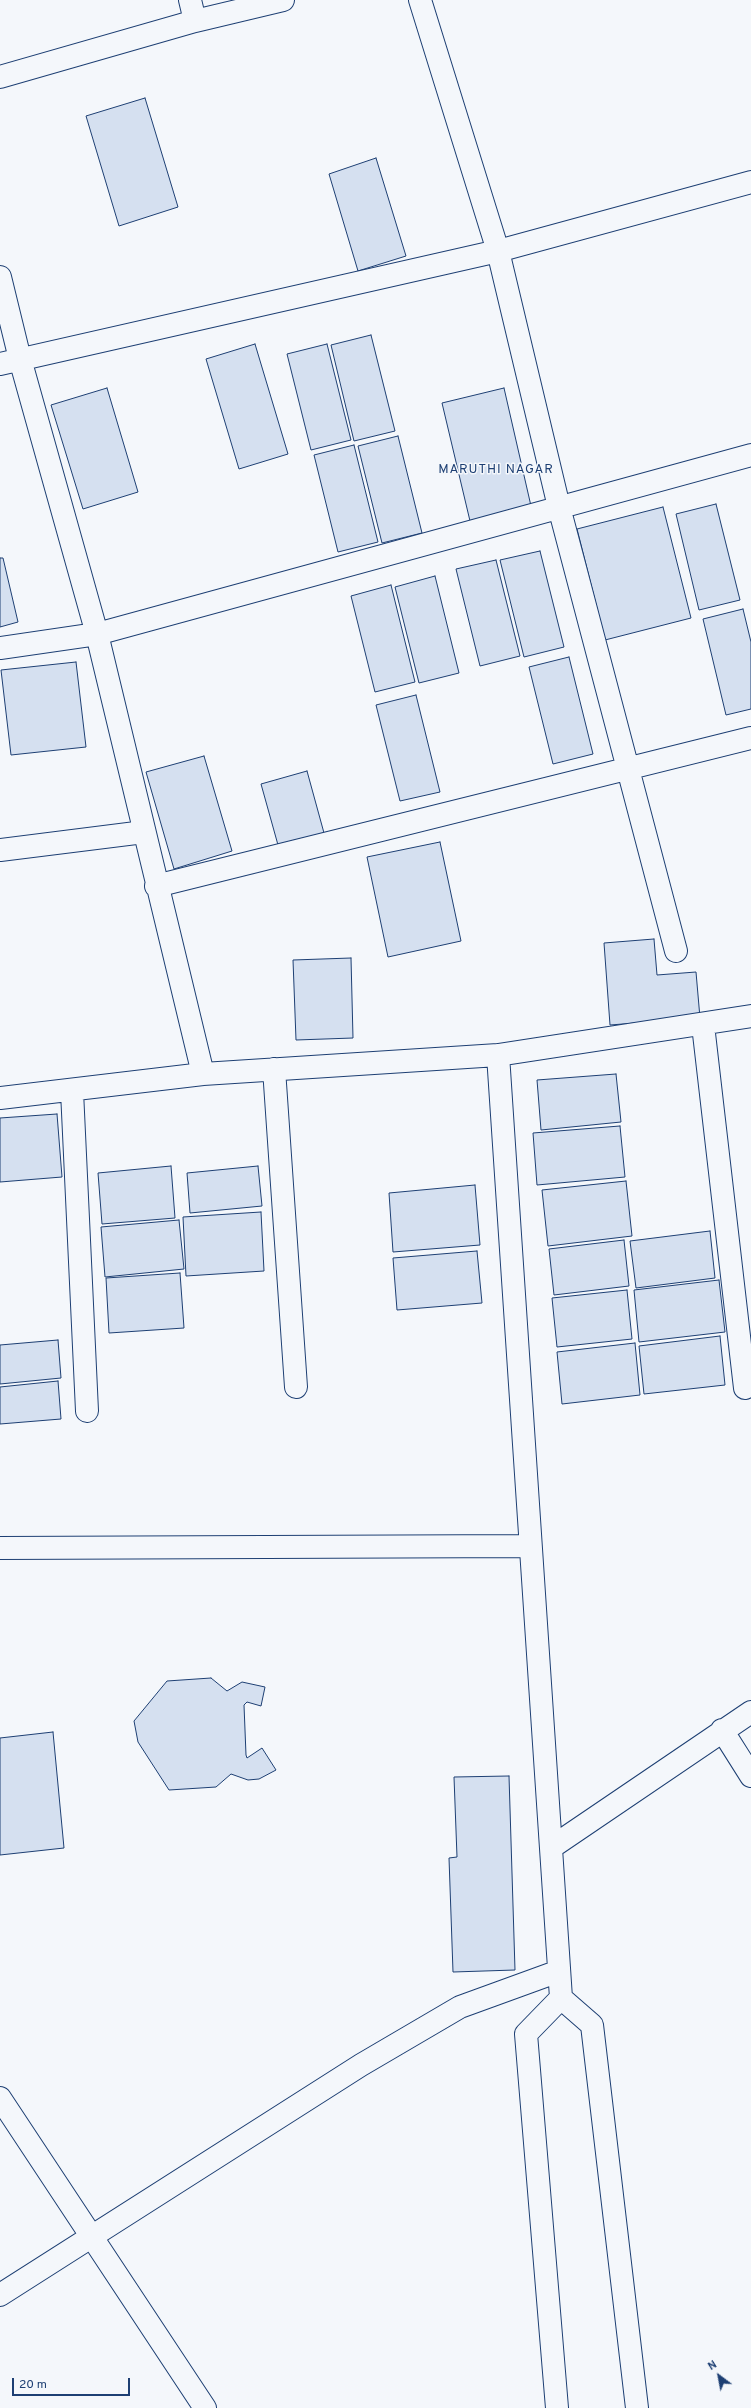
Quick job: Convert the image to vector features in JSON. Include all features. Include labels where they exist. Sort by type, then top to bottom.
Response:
[{"type":"street","points":[[190,0],[195,21]]},
{"type":"street","points":[[0,77],[195,21],[283,0]]},
{"type":"street","points":[[420,0],[498,251],[559,508],[676,951]]},
{"type":"street","points":[[10,361],[498,251],[751,182]]},
{"type":"street","points":[[0,277],[10,361],[97,634],[156,886],[203,1074]]},
{"type":"street","points":[[0,648],[97,634],[751,455]]},
{"type":"street","points":[[156,886],[751,738]]},
{"type":"street","points":[[0,850],[144,832]]},
{"type":"street","points":[[0,1098],[72,1091],[203,1074],[498,1055],[703,1025],[751,1016]]},
{"type":"street","points":[[703,1025],[744,1388]]},
{"type":"street","points":[[498,1055],[561,1998],[592,2025],[637,2408]]},
{"type":"street","points":[[274,1069],[296,1386]]},
{"type":"street","points":[[72,1091],[87,1411]]},
{"type":"street","points":[[0,1548],[530,1546]]},
{"type":"street","points":[[552,1847],[722,1730],[751,1712]]},
{"type":"street","points":[[722,1730],[751,1776]]},
{"type":"street","points":[[0,2294],[361,2065],[460,2007],[559,1971]]},
{"type":"street","points":[[558,2408],[526,2034],[561,1998]]},
{"type":"street","points":[[0,2098],[205,2408]]},
{"type":"building","points":[[145,98],[178,207],[119,226],[86,116]]},
{"type":"building","points":[[376,158],[406,256],[358,271],[329,174]]},
{"type":"building","points":[[371,335],[395,431],[354,441],[331,345]]},
{"type":"building","points":[[255,344],[288,454],[239,469],[206,359]]},
{"type":"building","points":[[327,344],[351,440],[311,450],[287,354]]},
{"type":"building","points":[[107,388],[138,492],[83,509],[51,405]]},
{"type":"building","points":[[504,388],[531,506],[470,521],[442,403]]},
{"type":"building","points":[[398,436],[422,533],[382,543],[358,446]]},
{"type":"building","points":[[354,445],[378,542],[338,552],[314,455]]},
{"type":"building","points":[[716,504],[740,600],[699,610],[676,514]]},
{"type":"building","points":[[663,507],[691,618],[605,640],[577,529]]},
{"type":"building","points":[[540,551],[564,647],[524,657],[500,560]]},
{"type":"building","points":[[0,558],[3,558],[18,622],[0,627]]},
{"type":"building","points":[[496,560],[520,656],[480,666],[456,569]]},
{"type":"building","points":[[435,576],[459,673],[419,683],[395,587]]},
{"type":"building","points":[[391,585],[415,682],[375,692],[351,596]]},
{"type":"building","points":[[743,609],[751,642],[751,709],[726,715],[703,619]]},
{"type":"building","points":[[569,657],[593,754],[553,764],[529,667]]},
{"type":"building","points":[[76,662],[86,747],[11,755],[1,670]]},
{"type":"building","points":[[416,695],[440,792],[400,801],[376,705]]},
{"type":"building","points":[[204,756],[232,851],[174,869],[146,772]]},
{"type":"building","points":[[307,771],[324,833],[278,845],[261,784]]},
{"type":"building","points":[[440,842],[461,941],[388,957],[367,857]]},
{"type":"building","points":[[654,939],[657,975],[696,972],[700,1018],[610,1025],[604,943]]},
{"type":"building","points":[[351,958],[353,1038],[296,1040],[293,960]]},
{"type":"building","points":[[616,1074],[621,1122],[541,1130],[537,1080]]},
{"type":"building","points":[[57,1114],[62,1177],[0,1182],[0,1118]]},
{"type":"building","points":[[620,1126],[625,1177],[537,1185],[533,1133]]},
{"type":"building","points":[[171,1166],[175,1218],[102,1224],[98,1173]]},
{"type":"building","points":[[258,1166],[262,1206],[190,1213],[187,1173]]},
{"type":"building","points":[[626,1181],[632,1236],[548,1246],[542,1190]]},
{"type":"building","points":[[475,1185],[480,1245],[393,1252],[389,1193]]},
{"type":"building","points":[[261,1212],[264,1271],[186,1276],[183,1217]]},
{"type":"building","points":[[179,1220],[184,1269],[105,1277],[101,1227]]},
{"type":"building","points":[[710,1231],[715,1278],[636,1288],[630,1241]]},
{"type":"building","points":[[624,1240],[629,1286],[554,1295],[549,1249]]},
{"type":"building","points":[[477,1251],[482,1303],[397,1310],[393,1258]]},
{"type":"building","points":[[180,1273],[184,1328],[109,1333],[106,1278]]},
{"type":"building","points":[[719,1280],[725,1332],[639,1342],[634,1290]]},
{"type":"building","points":[[627,1290],[632,1339],[557,1347],[552,1298]]},
{"type":"building","points":[[720,1336],[725,1385],[644,1394],[639,1346]]},
{"type":"building","points":[[58,1340],[61,1378],[0,1384],[0,1345]]},
{"type":"building","points":[[635,1343],[640,1395],[562,1404],[557,1352]]},
{"type":"building","points":[[58,1381],[61,1419],[0,1424],[0,1387]]},
{"type":"building","points":[[211,1678],[227,1691],[242,1682],[265,1687],[261,1706],[247,1702],[244,1705],[246,1755],[247,1758],[262,1748],[276,1770],[259,1779],[248,1780],[231,1774],[216,1787],[169,1790],[138,1742],[134,1721],[167,1681]]},
{"type":"building","points":[[53,1732],[64,1848],[0,1855],[0,1738]]},
{"type":"building","points":[[509,1776],[515,1970],[453,1972],[449,1858],[457,1857],[454,1777]]},
{"type":"district","name":"MARUTHI NAGAR","points":[[496,470]]}]
